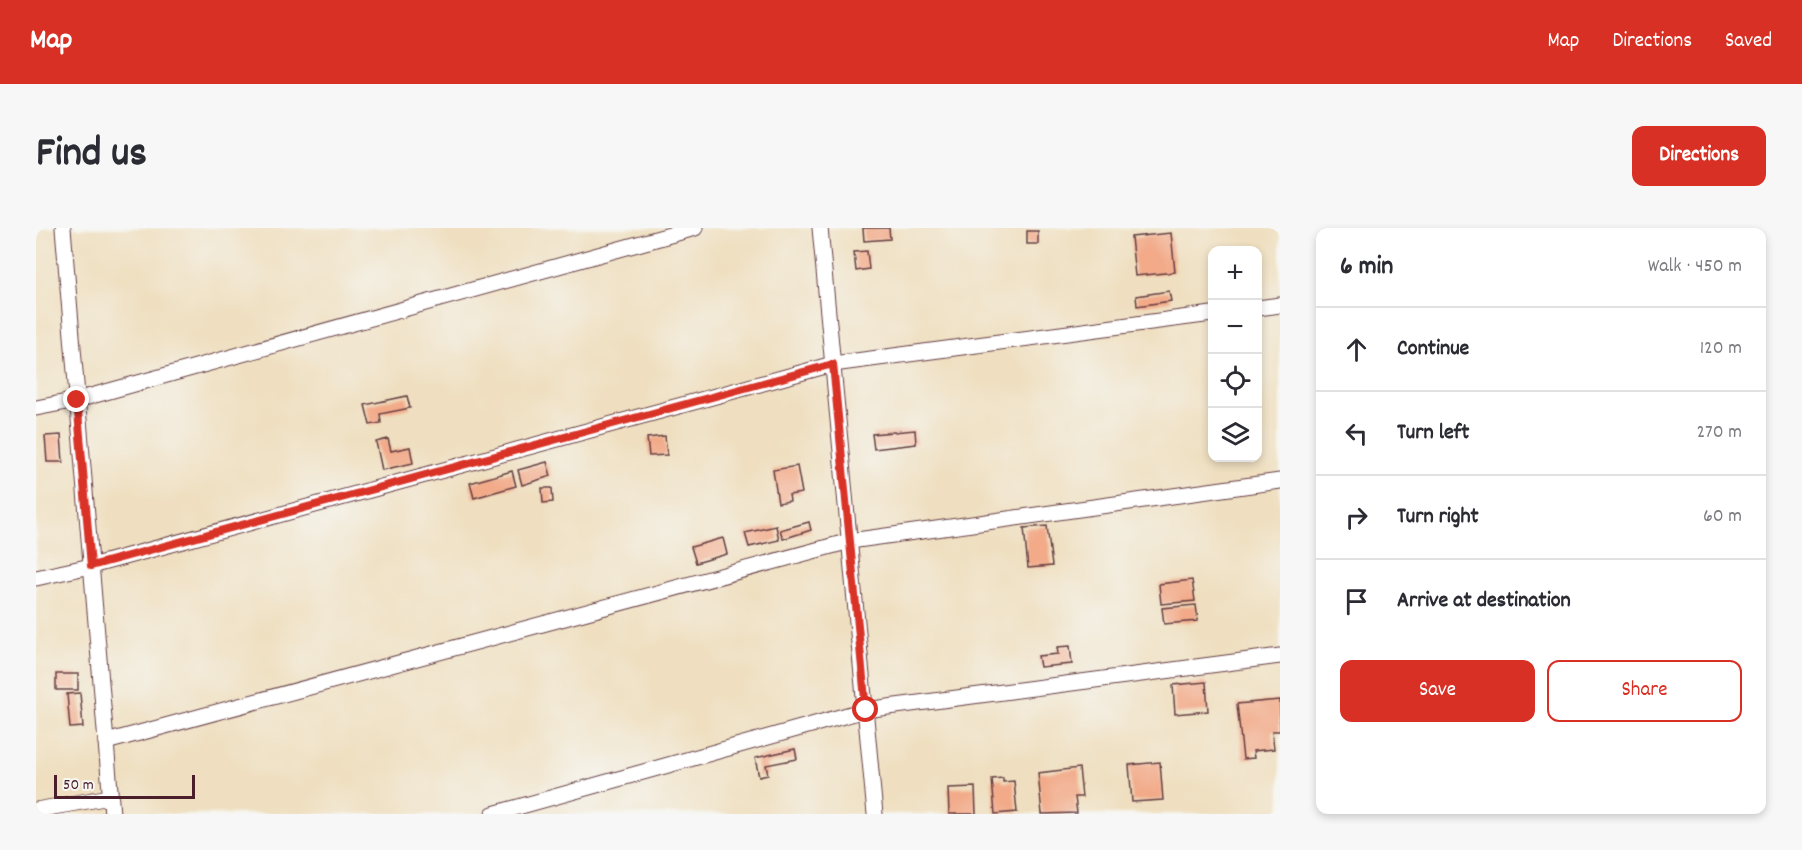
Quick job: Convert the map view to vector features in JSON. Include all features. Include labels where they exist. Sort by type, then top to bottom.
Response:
[{"type":"street","points":[[63,228],[112,814]]},
{"type":"street","points":[[36,408],[77,400],[695,228]]},
{"type":"street","points":[[820,228],[875,814]]},
{"type":"street","points":[[1262,307],[1280,305]]},
{"type":"street","points":[[36,578],[91,566],[833,364],[1208,315]]},
{"type":"street","points":[[106,742],[850,541],[1280,481]]},
{"type":"street","points":[[493,814],[866,710],[1280,656]]},
{"type":"street","points":[[36,810],[110,797]]},
{"type":"building","points":[[863,228],[889,228],[890,239],[864,241]]},
{"type":"building","points":[[1027,231],[1038,231],[1038,244],[1027,244]]},
{"type":"building","points":[[1171,233],[1175,272],[1135,276],[1131,237]]},
{"type":"building","points":[[867,251],[869,269],[856,271],[854,252]]},
{"type":"building","points":[[1169,291],[1171,301],[1137,306],[1136,296]]},
{"type":"building","points":[[407,396],[410,408],[380,414],[381,423],[370,425],[365,405]]},
{"type":"building","points":[[915,430],[916,444],[874,449],[872,434]]},
{"type":"building","points":[[61,435],[63,462],[47,462],[45,436]]},
{"type":"building","points":[[665,436],[667,455],[649,456],[647,438]]},
{"type":"building","points":[[388,439],[391,451],[410,447],[413,463],[382,470],[376,442]]},
{"type":"building","points":[[547,462],[551,476],[522,485],[518,470]]},
{"type":"building","points":[[797,466],[802,493],[789,495],[790,501],[778,503],[773,470]]},
{"type":"building","points":[[512,471],[516,486],[474,498],[470,483]]},
{"type":"building","points":[[542,488],[552,488],[553,502],[543,503]]},
{"type":"building","points":[[809,522],[811,530],[783,539],[780,530]]},
{"type":"building","points":[[776,526],[779,540],[749,547],[745,533]]},
{"type":"building","points":[[1047,526],[1052,566],[1028,568],[1024,528]]},
{"type":"building","points":[[723,538],[727,554],[696,563],[691,547]]},
{"type":"building","points":[[1192,580],[1195,601],[1161,604],[1159,584]]},
{"type":"building","points":[[1196,605],[1198,621],[1164,624],[1162,608]]},
{"type":"building","points":[[1070,646],[1072,664],[1040,667],[1038,656],[1058,654],[1057,647]]},
{"type":"building","points":[[56,674],[78,674],[78,690],[56,690]]},
{"type":"building","points":[[1206,682],[1208,711],[1175,714],[1173,685]]},
{"type":"building","points":[[80,693],[83,727],[70,728],[67,694]]},
{"type":"building","points":[[1280,700],[1280,731],[1272,731],[1274,749],[1253,751],[1254,758],[1243,759],[1237,704]]},
{"type":"building","points":[[795,749],[797,759],[766,765],[768,775],[759,777],[755,758]]},
{"type":"building","points":[[1160,762],[1163,800],[1132,802],[1129,765]]},
{"type":"building","points":[[1079,768],[1082,797],[1075,797],[1077,813],[1042,814],[1038,773]]},
{"type":"building","points":[[1003,778],[1003,782],[1014,781],[1017,812],[995,814],[992,779]]},
{"type":"building","points":[[975,787],[976,814],[949,814],[948,788]]},
{"type":"route","points":[[77,400],[91,566],[833,364],[866,710]]}]
